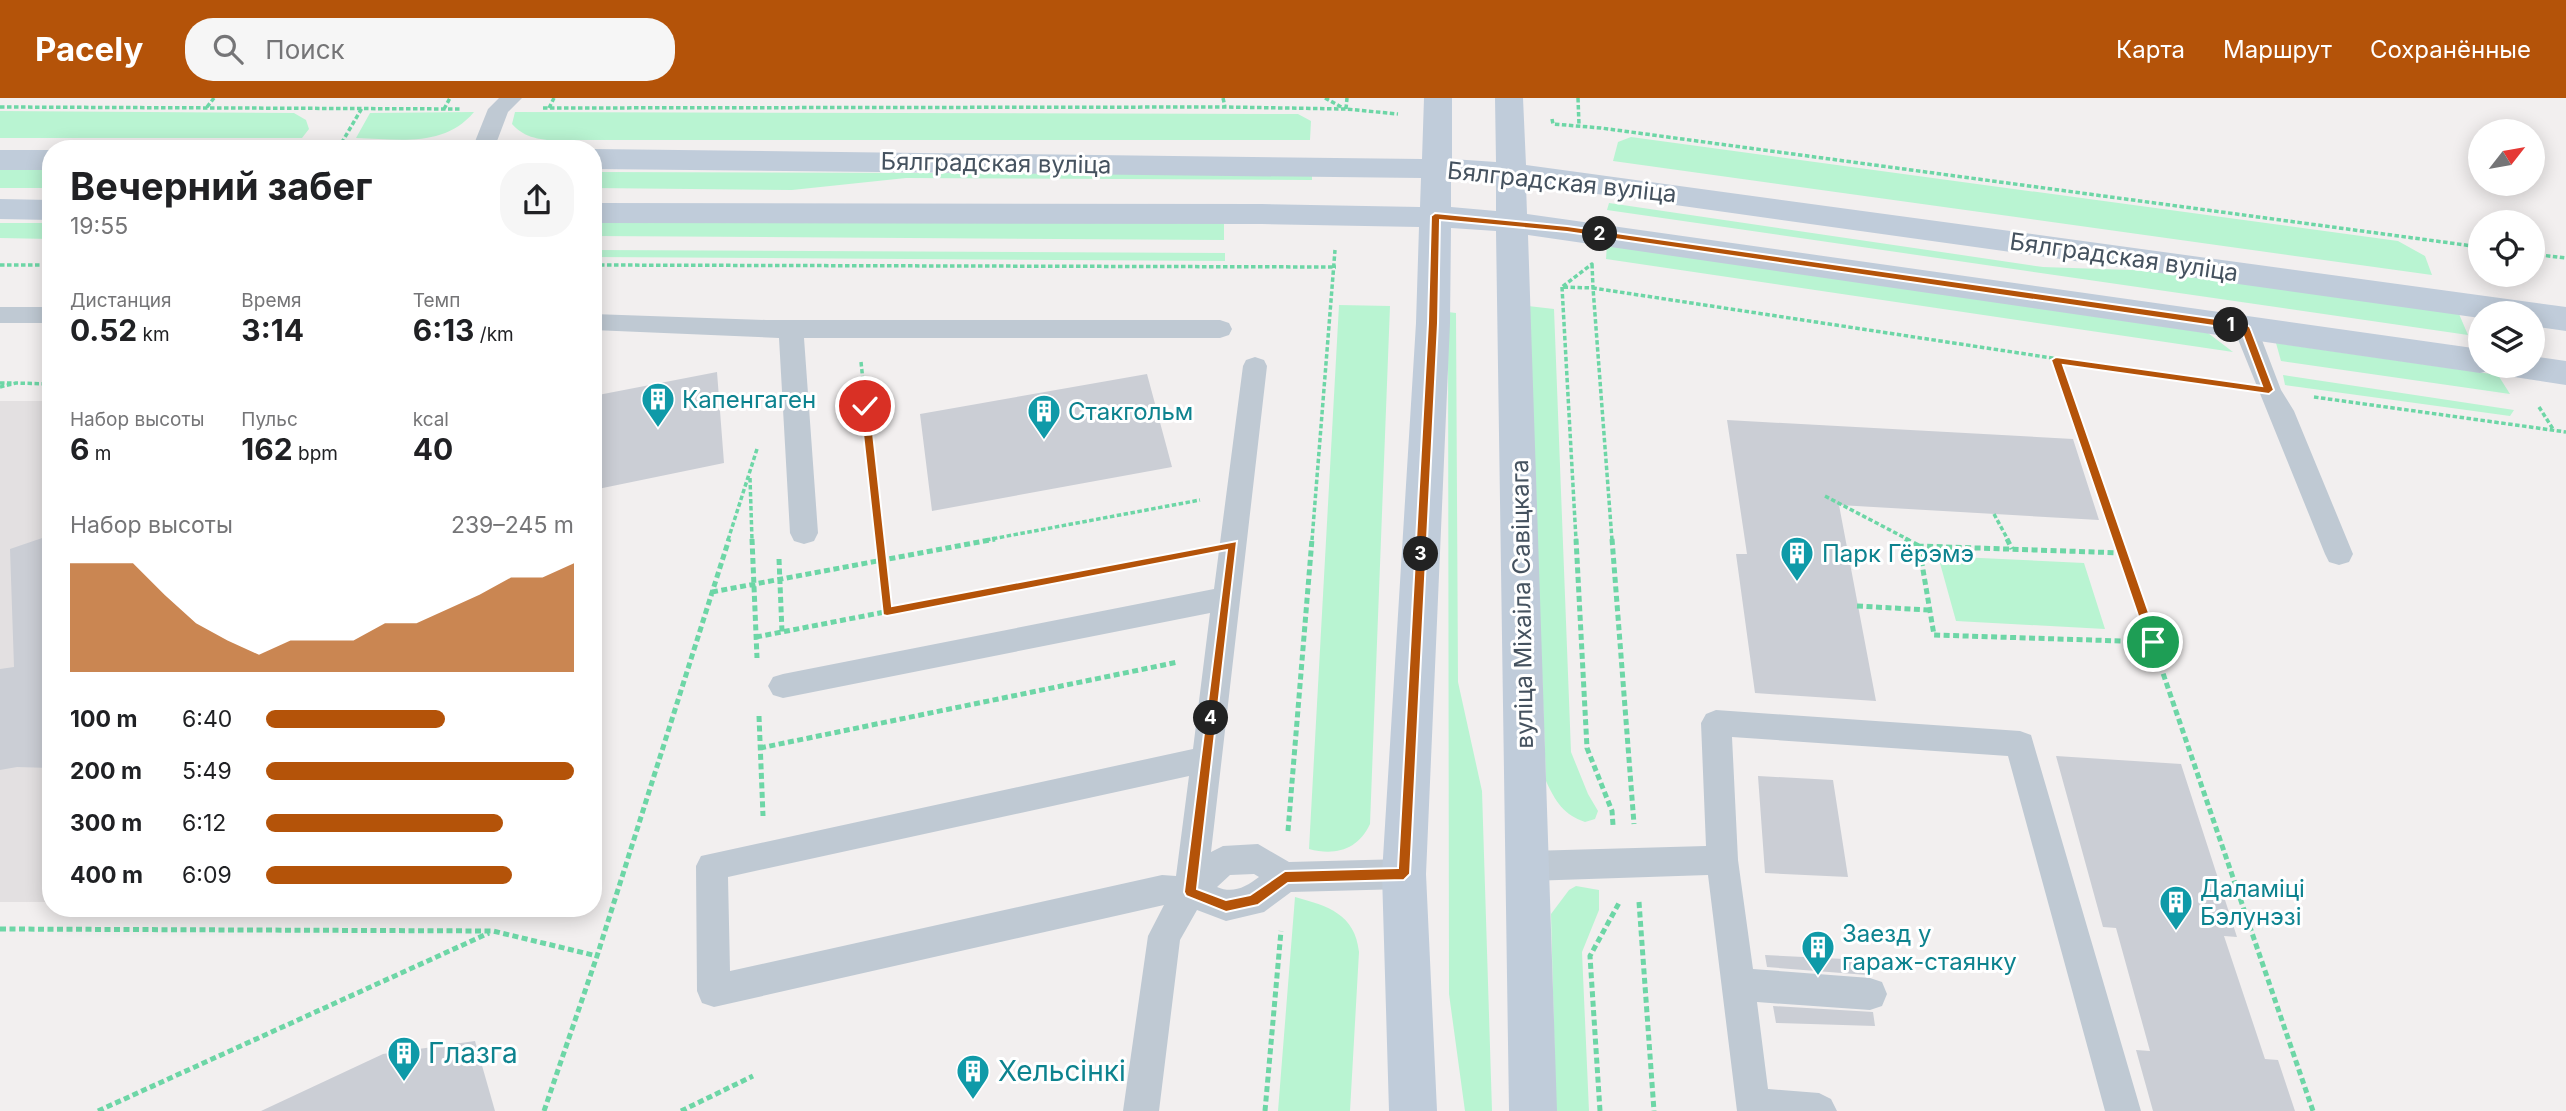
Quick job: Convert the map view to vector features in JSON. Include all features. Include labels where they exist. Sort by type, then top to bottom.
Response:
[{"type":"street","points":[[1413,1111],[1404,874],[1433,323],[1438,98]]},
{"type":"street","name":"вуліца Міхаіла Савіцкага","points":[[1509,98],[1533,1111]]},
{"type":"street","name":"Бялградская вуліца","points":[[602,159],[1437,168],[1511,173],[2468,305]]},
{"type":"street","points":[[0,160],[42,160]]},
{"type":"street","points":[[0,209],[42,210]]},
{"type":"street","name":"Бялградская вуліца","points":[[602,213],[1262,214],[1435,216],[1513,222],[2468,359]]},
{"type":"street","points":[[2545,316],[2566,319]]},
{"type":"street","points":[[2545,370],[2566,373]]},
{"type":"lane","points":[[487,140],[502,102]]},
{"type":"lane","points":[[0,315],[42,315]]},
{"type":"lane","points":[[602,322],[857,329],[1220,329]]},
{"type":"lane","points":[[2245,327],[2339,554]]},
{"type":"lane","points":[[791,328],[804,533]]},
{"type":"lane","points":[[1190,892],[1255,366]]},
{"type":"lane","points":[[783,686],[1227,598]]},
{"type":"lane","points":[[1819,1111],[1752,1105],[1722,860],[1716,723],[2020,744],[2123,1111]]},
{"type":"lane","points":[[1206,759],[712,866],[714,991],[1162,890],[1190,892],[1226,906],[1253,901],[1285,877]]},
{"type":"lane","points":[[1142,1111],[1164,936],[1190,892],[1223,861],[1258,859],[1285,877],[1404,874]]},
{"type":"lane","points":[[1529,866],[1722,860]]},
{"type":"lane","points":[[1738,984],[1870,994]]},
{"type":"path","points":[[207,108],[214,98]]},
{"type":"path","points":[[444,108],[450,98]]},
{"type":"path","points":[[549,108],[554,98]]},
{"type":"path","points":[[1223,98],[1225,107]]},
{"type":"path","points":[[1325,98],[1346,109]]},
{"type":"path","points":[[1346,109],[1347,98]]},
{"type":"path","points":[[1578,98],[1579,125]]},
{"type":"path","points":[[0,107],[444,108],[502,102],[549,108],[1225,107],[1346,109],[1399,114]]},
{"type":"path","points":[[343,140],[362,108]]},
{"type":"path","points":[[1553,124],[1579,125],[2468,245]]},
{"type":"path","points":[[1265,1111],[1336,267],[1335,247]]},
{"type":"path","points":[[2545,256],[2566,258]]},
{"type":"path","points":[[1562,287],[1592,264],[1626,862],[1654,1111]]},
{"type":"path","points":[[0,265],[42,265]]},
{"type":"path","points":[[602,265],[1336,267]]},
{"type":"path","points":[[1562,287],[1593,288],[2056,360],[2566,432]]},
{"type":"path","points":[[1562,287],[1587,748],[1612,811],[1626,862],[1619,906],[1590,956],[1600,1111]]},
{"type":"path","points":[[857,329],[887,612]]},
{"type":"path","points":[[2056,360],[2312,1111]]},
{"type":"path","points":[[0,385],[42,384]]},
{"type":"path","points":[[2539,406],[2554,430]]},
{"type":"path","points":[[544,1111],[597,956],[758,447]]},
{"type":"path","points":[[712,592],[1239,493]]},
{"type":"path","points":[[1825,496],[1919,546],[2123,553]]},
{"type":"path","points":[[1994,514],[2012,549]]},
{"type":"path","points":[[756,637],[1233,544]]},
{"type":"path","points":[[1919,546],[1934,635],[2153,642]]},
{"type":"path","points":[[1857,606],[1929,610]]},
{"type":"path","points":[[761,748],[1220,654]]},
{"type":"path","points":[[0,929],[493,931],[597,956]]},
{"type":"path","points":[[98,1111],[493,931]]},
{"type":"path","points":[[681,1111],[753,1076]]},
{"type":"shaded area","points":[[0,401],[42,401],[42,902],[0,902]]},
{"type":"green space","points":[[0,111],[294,113],[306,120],[309,129],[302,138],[0,138]]},
{"type":"green space","points":[[474,112],[449,131],[435,136],[404,140],[356,138],[370,113]]},
{"type":"green space","points":[[515,112],[1298,114],[1311,121],[1310,140],[557,140],[537,138],[519,131],[512,124]]},
{"type":"green space","points":[[1631,137],[2398,241],[2425,256],[2432,275],[1613,161],[1618,142]]},
{"type":"green space","points":[[0,169],[42,169],[42,188],[0,188]]},
{"type":"green space","points":[[602,172],[1312,174],[1312,180],[906,178],[792,190],[602,188]]},
{"type":"green space","points":[[1609,203],[2043,267],[2160,271],[2459,314],[2468,335],[1607,210]]},
{"type":"green space","points":[[602,221],[1224,222],[1224,240],[602,236]]},
{"type":"green space","points":[[0,223],[42,223],[42,239],[0,238]]},
{"type":"green space","points":[[1607,245],[2208,333],[2233,352],[1606,259]]},
{"type":"green space","points":[[602,250],[1225,253],[1225,261],[602,257]]},
{"type":"green space","points":[[1339,305],[1390,306],[1370,824],[1352,845],[1328,852],[1309,849]]},
{"type":"green space","points":[[1528,306],[1554,309],[1571,752],[1598,811],[1595,819],[1585,822],[1561,806],[1546,781]]},
{"type":"green space","points":[[1448,312],[1456,313],[1458,682],[1482,791],[1492,1111],[1465,1111],[1449,994]]},
{"type":"green space","points":[[2276,343],[2468,371],[2468,378],[2500,378],[2510,394],[2281,361]]},
{"type":"green space","points":[[2283,375],[2514,410],[2510,416],[2285,385]]},
{"type":"green space","points":[[1938,556],[2084,563],[2105,629],[1956,621]]},
{"type":"green space","points":[[1576,886],[1599,890],[1599,910],[1582,952],[1589,1111],[1556,1111],[1551,914],[1569,890]]},
{"type":"green space","points":[[1295,897],[1329,908],[1338,914],[1346,920],[1356,939],[1359,952],[1350,1111],[1278,1111]]},
{"type":"building","name":"Капенгаген","points":[[717,372],[724,463],[602,488],[602,394]]},
{"type":"building","name":"Стакгольм","points":[[1147,374],[1172,467],[932,511],[920,414]]},
{"type":"building","name":"Парк Гёрэмэ","points":[[1727,420],[2073,439],[2099,520],[1839,505],[1876,701],[1755,693],[1736,554],[1747,554]]},
{"type":"building","points":[[42,538],[42,768],[0,770],[0,669],[14,667],[10,549]]},
{"type":"building","name":"Даламіці Бэлунэзі","points":[[2056,756],[2181,764],[2237,937],[2224,936],[2265,1059],[2278,1060],[2295,1111],[2153,1111],[2136,1050],[2150,1051],[2116,928],[2103,927]]},
{"type":"building","points":[[1758,776],[1833,780],[1848,877],[1765,873]]},
{"type":"building","points":[[1765,955],[1865,960],[1867,975],[1767,967]]},
{"type":"building","points":[[1773,1006],[1873,1012],[1875,1026],[1776,1023]]},
{"type":"building","name":"Глазга","points":[[475,1041],[495,1111],[261,1111],[383,1054]]},
{"type":"place","name":"Капенгаген","points":[[658,429]]},
{"type":"place","name":"Стакгольм","points":[[1044,441]]},
{"type":"place","name":"Парк Гёрэмэ","points":[[1797,583]]},
{"type":"place","name":"Даламіці Бэлунэзі","points":[[2176,932]]},
{"type":"place","name":"Заезд у гараж-стаянку","points":[[1818,977]]},
{"type":"place","name":"Глазга","points":[[404,1083]]},
{"type":"place","name":"Хельсінкі","points":[[973,1101]]},
{"type":"route","points":[[865,406],[887,612],[1233,544],[1190,892],[1226,906],[1253,901],[1285,877],[1404,874],[1433,323],[1435,216],[1567,229],[2245,327],[2269,390],[2056,360],[2153,642]]}]
